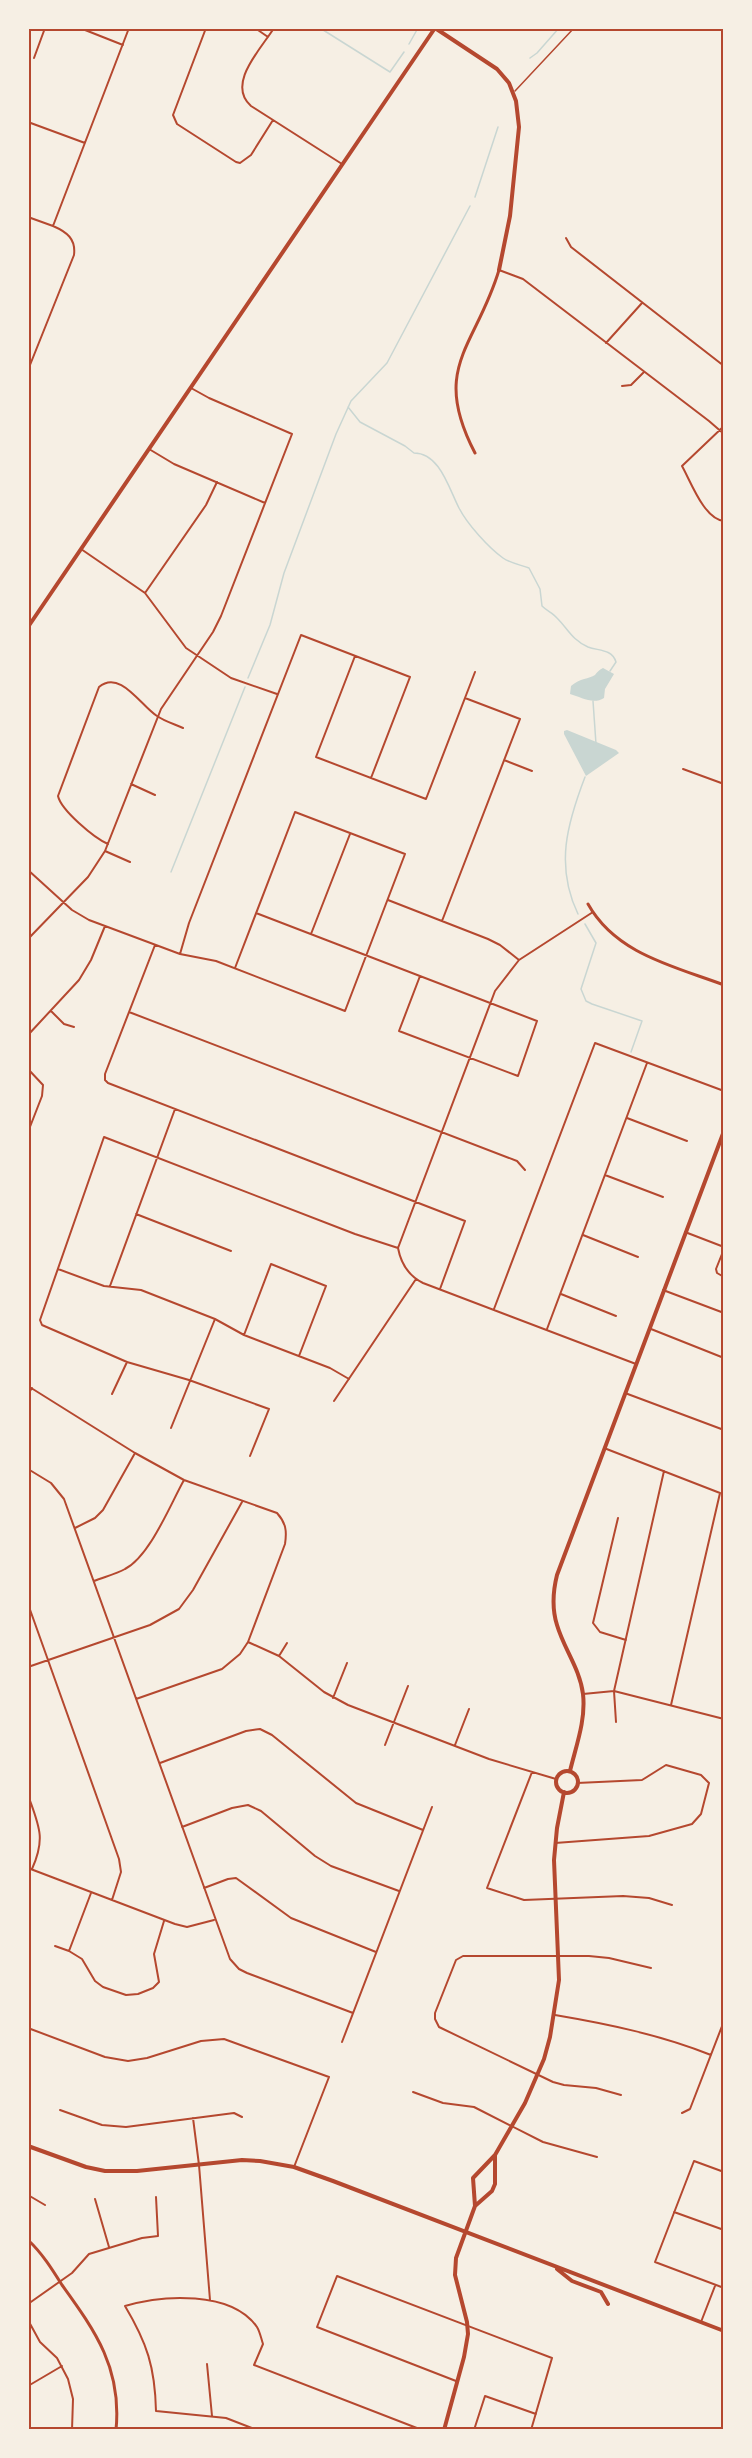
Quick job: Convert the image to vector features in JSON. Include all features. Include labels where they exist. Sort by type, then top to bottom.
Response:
[{"type":"main road","points":[[28,627],[435,28],[504,75],[513,93],[519,114],[510,216],[499,270]]},
{"type":"main road","points":[[570,1771],[580,1729],[583,1694],[578,1672],[557,1625],[554,1586],[723,1131]]},
{"type":"main road","points":[[570,1771],[576,1776],[578,1783],[573,1791],[564,1792],[557,1788],[556,1779],[560,1773],[570,1771]]},
{"type":"main road","points":[[475,2206],[473,2178],[495,2156],[537,2076],[555,2015],[559,1956],[555,1843],[564,1792]]},
{"type":"main road","points":[[28,2146],[86,2167],[105,2171],[137,2171],[260,2161],[294,2167],[723,2331]]},
{"type":"main road","points":[[444,2430],[464,2357],[468,2327],[455,2275],[456,2258],[475,2206],[492,2191],[495,2184],[495,2156]]},
{"type":"main road","points":[[555,2266],[572,2281],[603,2293],[608,2304]]},
{"type":"street","points":[[34,58],[45,28]]},
{"type":"street","points":[[80,28],[123,45]]},
{"type":"street","points":[[53,226],[129,28]]},
{"type":"street","points":[[207,28],[173,115],[177,123],[240,163],[251,155],[273,120]]},
{"type":"street","points":[[255,28],[268,37]]},
{"type":"street","points":[[274,28],[244,75],[241,86],[246,101],[343,164]]},
{"type":"street","points":[[28,122],[85,143]]},
{"type":"street","points":[[28,217],[62,230],[74,244],[74,255],[28,370]]},
{"type":"street","points":[[566,238],[571,247],[723,366]]},
{"type":"street","points":[[475,453],[460,420],[455,384],[462,354],[490,296],[499,270],[523,279],[723,434]]},
{"type":"street","points":[[606,344],[642,303]]},
{"type":"street","points":[[622,386],[630,385],[644,372]]},
{"type":"street","points":[[28,939],[88,877],[105,851],[157,717],[171,691],[197,656],[222,616],[292,434],[191,388]]},
{"type":"street","points":[[723,426],[682,466],[708,514],[716,520],[723,521]]},
{"type":"street","points":[[149,449],[174,464],[265,503]]},
{"type":"street","points":[[145,593],[206,505],[217,482]]},
{"type":"street","points":[[81,549],[145,593],[181,643],[197,656],[231,678],[277,694]]},
{"type":"street","points":[[180,954],[189,923],[301,635],[410,677],[371,778]]},
{"type":"street","points":[[355,656],[316,757],[426,799],[475,672]]},
{"type":"street","points":[[108,844],[99,840],[62,806],[58,795],[96,693],[103,684],[115,682],[120,684],[157,717],[183,728]]},
{"type":"street","points":[[442,921],[520,719],[465,698]]},
{"type":"street","points":[[504,760],[532,771]]},
{"type":"street","points":[[683,769],[723,784]]},
{"type":"street","points":[[131,784],[155,795]]},
{"type":"street","points":[[28,870],[80,916],[180,954],[202,957],[235,968],[345,1011],[405,854],[295,812],[235,968]]},
{"type":"street","points":[[311,934],[350,834]]},
{"type":"street","points":[[105,851],[130,862]]},
{"type":"street","points":[[388,900],[500,945],[519,960]]},
{"type":"street","points":[[588,903],[592,912],[611,933],[633,950],[723,985]]},
{"type":"street","points":[[592,912],[519,960],[502,979],[490,1003],[398,1248],[405,1268],[416,1279],[636,1364]]},
{"type":"street","points":[[256,913],[366,956],[420,976],[537,1021],[518,1076],[399,1031],[420,976]]},
{"type":"street","points":[[28,1035],[85,970],[105,926]]},
{"type":"street","points":[[154,945],[105,1074],[105,1080],[465,1221],[440,1289]]},
{"type":"street","points":[[51,1011],[64,1024],[74,1026]]},
{"type":"street","points":[[129,1012],[517,1161],[525,1170]]},
{"type":"street","points":[[494,1309],[595,1043],[723,1091]]},
{"type":"street","points":[[547,1329],[647,1063]]},
{"type":"street","points":[[28,1069],[43,1085],[42,1096],[28,1132]]},
{"type":"street","points":[[109,1287],[175,1108]]},
{"type":"street","points":[[627,1118],[687,1141]]},
{"type":"street","points":[[250,1456],[269,1409],[189,1380],[127,1362],[42,1325],[40,1320],[66,1240],[104,1137],[398,1248]]},
{"type":"street","points":[[605,1175],[663,1197]]},
{"type":"street","points":[[136,1214],[231,1251]]},
{"type":"street","points":[[685,1233],[723,1248],[716,1269],[717,1273],[723,1277]]},
{"type":"street","points":[[583,1235],[638,1257]]},
{"type":"street","points":[[244,1335],[271,1264],[326,1286],[299,1356]]},
{"type":"street","points":[[58,1269],[109,1287],[141,1290],[215,1319],[244,1335],[330,1368],[348,1379]]},
{"type":"street","points":[[334,1401],[416,1279]]},
{"type":"street","points":[[663,1290],[723,1313]]},
{"type":"street","points":[[561,1294],[616,1316]]},
{"type":"street","points":[[171,1428],[215,1319]]},
{"type":"street","points":[[649,1328],[723,1358]]},
{"type":"street","points":[[112,1394],[127,1362]]},
{"type":"street","points":[[28,1386],[135,1453],[184,1480],[277,1513],[283,1520],[287,1531],[285,1544],[248,1642],[240,1654],[222,1669],[136,1699]]},
{"type":"street","points":[[28,1394],[32,1388]]},
{"type":"street","points":[[625,1393],[723,1430]]},
{"type":"street","points":[[604,1448],[720,1493],[671,1705]]},
{"type":"street","points":[[75,1528],[95,1518],[103,1510],[135,1453]]},
{"type":"street","points":[[28,1469],[51,1484],[64,1499],[160,1763],[214,1920],[230,1959],[239,1969],[353,2013]]},
{"type":"street","points":[[616,1722],[614,1690],[664,1472]]},
{"type":"street","points":[[94,1581],[126,1569],[137,1561],[184,1480]]},
{"type":"street","points":[[28,1667],[165,1618],[179,1609],[193,1590],[242,1502]]},
{"type":"street","points":[[618,1518],[593,1623],[600,1632],[626,1640]]},
{"type":"street","points":[[28,1604],[119,1859],[121,1872],[112,1900]]},
{"type":"street","points":[[248,1642],[279,1656],[333,1698],[455,1746],[556,1779]]},
{"type":"street","points":[[279,1656],[287,1643]]},
{"type":"street","points":[[333,1698],[347,1663]]},
{"type":"street","points":[[385,1744],[408,1686]]},
{"type":"street","points":[[583,1694],[614,1690],[723,1719]]},
{"type":"street","points":[[455,1746],[469,1709]]},
{"type":"street","points":[[160,1763],[246,1731],[260,1729],[272,1735],[356,1803],[423,1830]]},
{"type":"street","points":[[555,1843],[638,1837],[686,1827],[697,1820],[704,1806],[709,1783],[701,1775],[666,1765],[642,1780],[578,1783]]},
{"type":"street","points":[[532,1772],[487,1888],[516,1899],[623,1896],[649,1898],[672,1905]]},
{"type":"street","points":[[28,1795],[41,1836],[37,1857],[30,1869],[164,1921],[187,1927],[214,1920]]},
{"type":"street","points":[[182,1827],[232,1808],[248,1805],[261,1811],[315,1856],[331,1866],[399,1891]]},
{"type":"street","points":[[342,2042],[432,1806]]},
{"type":"street","points":[[204,1888],[236,1878],[291,1918],[376,1952]]},
{"type":"street","points":[[69,1951],[91,1893]]},
{"type":"street","points":[[55,1946],[69,1951],[85,1962],[98,1984],[113,1991],[131,1995],[153,1988],[158,1984],[160,1979],[154,1954],[164,1921]]},
{"type":"street","points":[[621,2095],[596,2088],[564,2085],[537,2076],[439,2027],[435,2013],[459,1957],[609,1958],[651,1968]]},
{"type":"street","points":[[28,1994],[28,2009]]},
{"type":"street","points":[[555,2015],[644,2033],[681,2043],[711,2055]]},
{"type":"street","points":[[682,2113],[690,2109],[723,2021]]},
{"type":"street","points":[[28,2028],[105,2057],[129,2061],[147,2058],[201,2040],[224,2039],[329,2077],[294,2167]]},
{"type":"street","points":[[413,2092],[443,2103],[474,2107],[543,2142],[597,2157]]},
{"type":"street","points":[[60,2110],[86,2121],[114,2126],[234,2113],[242,2117]]},
{"type":"street","points":[[193,2118],[210,2300]]},
{"type":"street","points":[[723,2172],[694,2161],[655,2262],[723,2288]]},
{"type":"street","points":[[28,2195],[45,2205]]},
{"type":"street","points":[[28,2304],[60,2282],[89,2254],[158,2236],[156,2197]]},
{"type":"street","points":[[95,2199],[109,2247]]},
{"type":"street","points":[[674,2212],[723,2230]]},
{"type":"street","points":[[28,2240],[93,2327],[107,2356],[117,2404],[116,2430]]},
{"type":"street","points":[[458,2381],[317,2327],[337,2276],[552,2358],[531,2430]]},
{"type":"street","points":[[701,2322],[716,2285]]},
{"type":"street","points":[[257,2430],[226,2418],[156,2411],[155,2384],[143,2336],[125,2306],[179,2298],[210,2300],[234,2308],[249,2318],[259,2329],[263,2344],[254,2365],[422,2430]]},
{"type":"street","points":[[28,2320],[40,2342],[62,2366],[73,2399],[72,2430]]},
{"type":"street","points":[[207,2364],[212,2416]]},
{"type":"street","points":[[28,2386],[62,2366]]},
{"type":"street","points":[[474,2430],[485,2396],[536,2414]]},
{"type":"lane","points":[[513,93],[574,28]]},
{"type":"shaded area","points":[[603,668],[614,674],[605,689],[604,698],[591,701],[570,694],[571,686],[595,675]]},
{"type":"shaded area","points":[[567,730],[619,753],[586,776],[564,734]]},
{"type":"waterway","points":[[320,28],[390,72],[404,52]]},
{"type":"waterway","points":[[409,44],[418,28]]},
{"type":"waterway","points":[[530,58],[559,28]]},
{"type":"waterway","points":[[475,197],[498,127]]},
{"type":"waterway","points":[[248,678],[270,625],[284,573],[336,434],[351,401],[387,363],[470,206]]},
{"type":"waterway","points":[[348,407],[360,422],[414,453],[431,459],[437,465],[459,508],[473,528],[503,558],[529,568],[540,589],[542,606],[555,616],[578,641],[611,655],[616,662],[610,671]]},
{"type":"waterway","points":[[171,872],[245,687]]},
{"type":"waterway","points":[[593,701],[596,744]]},
{"type":"waterway","points":[[578,914],[571,896],[565,862],[569,828],[585,777]]},
{"type":"waterway","points":[[585,924],[596,943],[581,989],[586,1001],[642,1021],[631,1052]]}]
